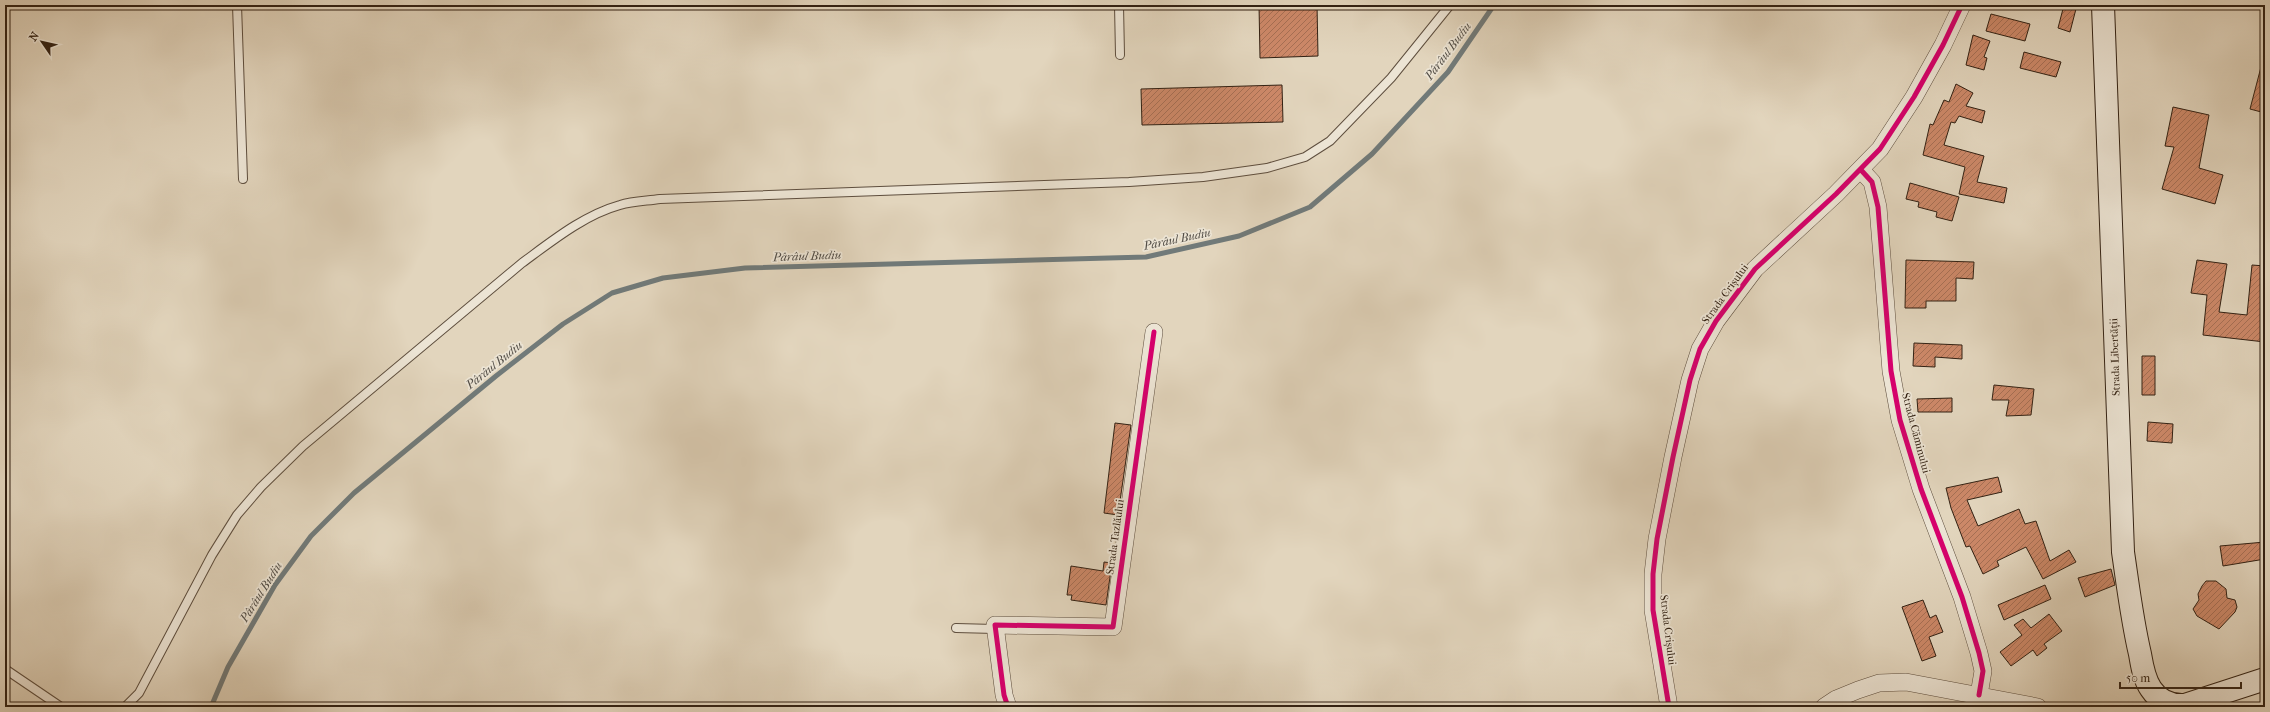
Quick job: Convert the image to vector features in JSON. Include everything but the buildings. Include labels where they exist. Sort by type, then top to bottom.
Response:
[{"type":"main road","name":"Strada Libertății","points":[[2103,5],[2123,552],[2134,631],[2144,676],[2158,704]]},
{"type":"main road","points":[[2158,704],[2175,706],[2184,705],[2265,679]]},
{"type":"street","name":"Strada Crișului","points":[[1669,707],[1653,610],[1653,574],[1657,539],[1675,450],[1690,380],[1700,349],[1716,321],[1755,269],[1861,170],[1880,150],[1914,97],[1962,5]]},
{"type":"street","name":"Strada Căminului","points":[[1861,170],[1872,182],[1878,206],[1891,372],[1900,420],[1921,489],[1962,597],[1979,653],[1983,671],[1979,695]]},
{"type":"street","name":"Strada Tazlăului","points":[[995,627],[1113,627],[1154,332]]},
{"type":"street","points":[[995,627],[1004,695],[1008,707]]},
{"type":"street","points":[[1824,707],[1836,699],[1880,683],[1906,682],[2038,707]]},
{"type":"lane","points":[[237,5],[243,179]]},
{"type":"lane","points":[[1119,5],[1120,55]]},
{"type":"lane","points":[[126,707],[139,693],[212,554],[237,515],[278,469],[522,263],[555,239],[601,212],[628,203],[660,199],[1129,182],[1203,177],[1267,168],[1306,157],[1330,141],[1399,69],[1450,5]]},
{"type":"lane","points":[[956,628],[995,627]]},
{"type":"lane","points":[[5,670],[61,707]]},
{"type":"waterway","name":"Pârâul Budiu","points":[[211,707],[228,667],[275,585],[311,536],[354,493],[496,376],[563,324],[612,293],[663,278],[745,268],[1146,257],[1239,236],[1310,207],[1372,154],[1448,72],[1494,5]]},
{"type":"cycle path","points":[[1669,707],[1653,610],[1653,574],[1657,539],[1673,457],[1690,380],[1700,349],[1716,321],[1755,269],[1836,194],[1880,149],[1914,97],[1943,45],[1962,5]]},
{"type":"cycle path","points":[[1861,170],[1872,182],[1878,207],[1891,371],[1900,420],[1921,489],[1962,597],[1979,653],[1983,671],[1979,695]]},
{"type":"cycle path","points":[[1008,707],[1004,695],[995,625],[1113,627],[1154,332]]}]
